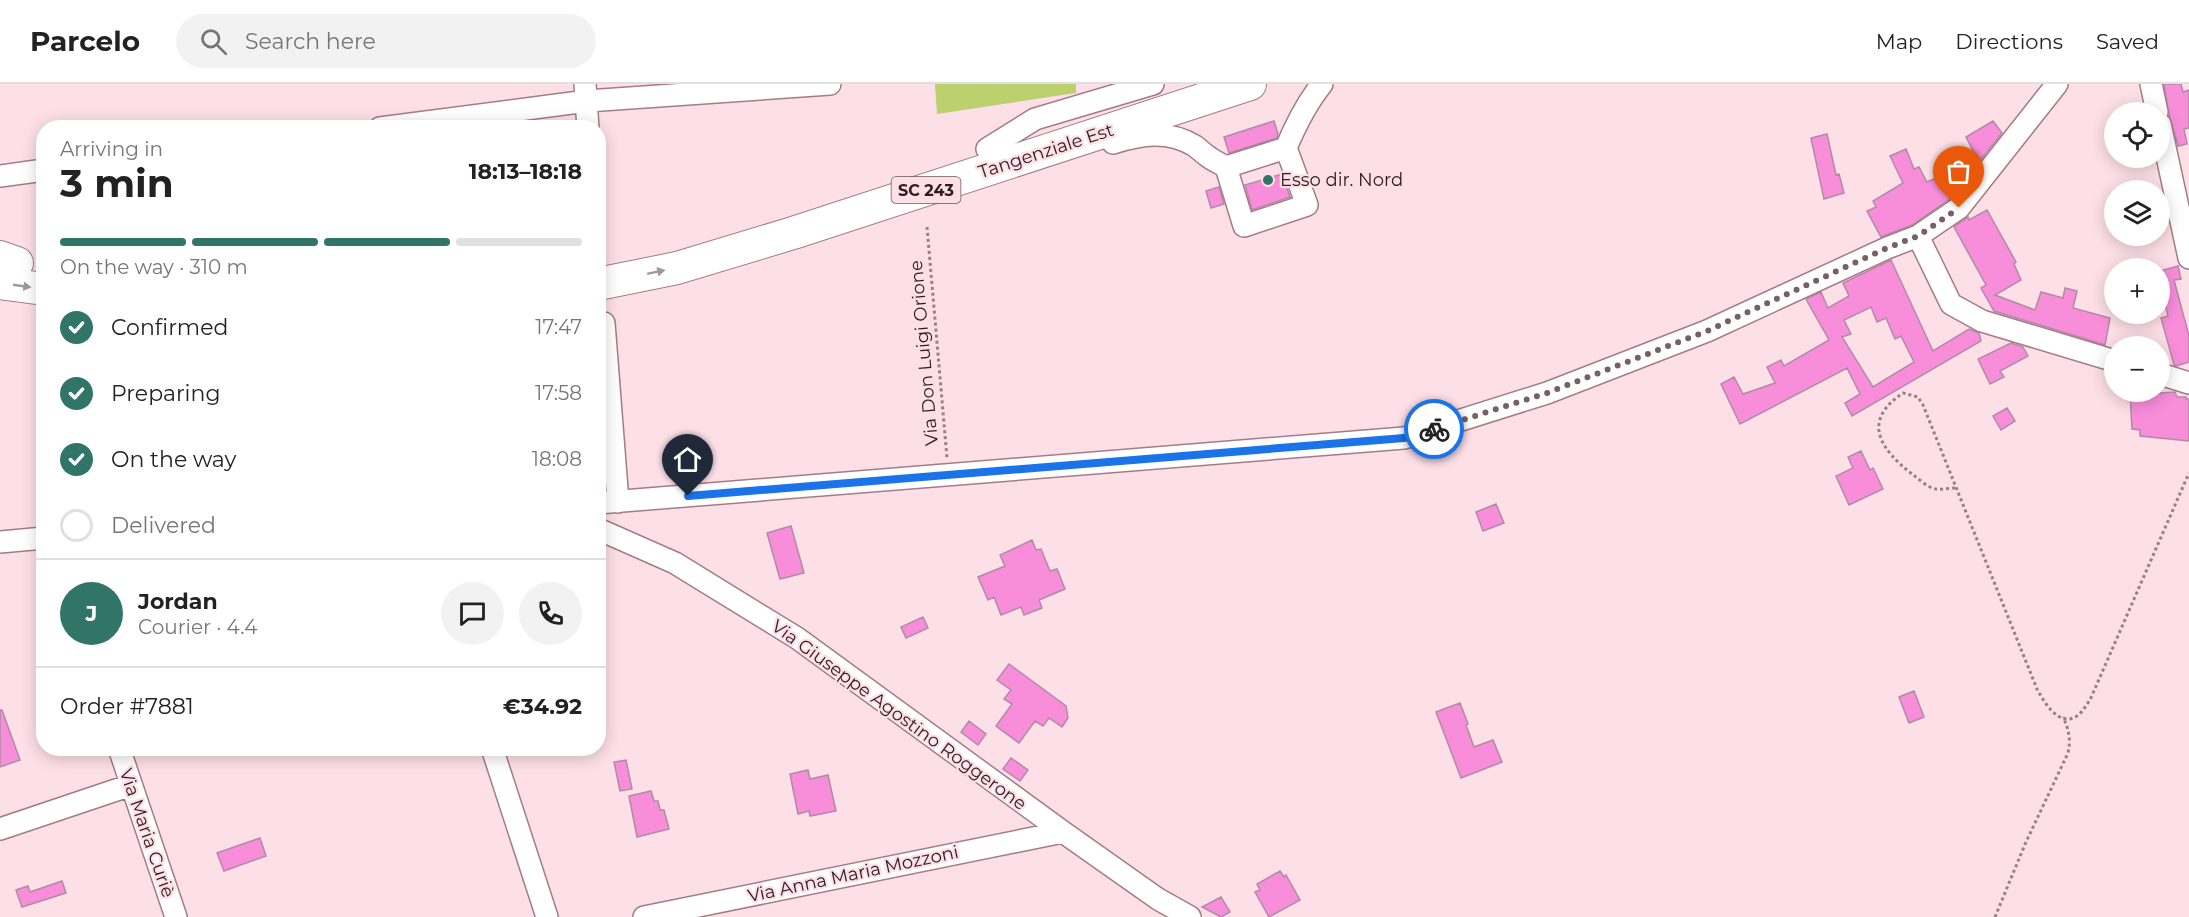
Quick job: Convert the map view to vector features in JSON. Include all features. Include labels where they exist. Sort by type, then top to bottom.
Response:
[{"type":"highway","name":"Tangenziale Est","points":[[606,282],[677,268],[793,233],[1187,84]]},
{"type":"highway","name":"Tangenziale Est","points":[[606,261],[662,250],[1250,84]]},
{"type":"highway","points":[[12,266],[36,283]]},
{"type":"street","points":[[427,120],[586,93],[830,84]]},
{"type":"street","points":[[990,158],[1035,119],[1153,84]]},
{"type":"street","points":[[606,413],[608,503],[1404,438],[1547,393],[1707,331],[1918,236],[1959,208],[2057,84]]},
{"type":"street","points":[[2151,84],[2155,102]]},
{"type":"street","points":[[990,158],[1036,168],[1135,136],[1158,134],[1174,136],[1196,147],[1206,156],[1226,167],[1244,226],[1306,205],[1286,148],[1296,122],[1315,92]]},
{"type":"street","points":[[586,93],[588,120]]},
{"type":"street","points":[[1226,167],[1286,148]]},
{"type":"street","points":[[2170,168],[2189,258]]},
{"type":"street","points":[[0,176],[36,172]]},
{"type":"street","points":[[1918,236],[1951,304],[1982,321],[2104,358]]},
{"type":"street","points":[[2170,377],[2189,382]]},
{"type":"street","name":"Via Giuseppe Agostino Roggerone","points":[[606,533],[675,563],[797,638],[1063,832],[1158,898],[1190,917]]},
{"type":"street","points":[[0,542],[36,539]]},
{"type":"street","name":"Via Maria Curiè","points":[[122,756],[176,917]]},
{"type":"street","points":[[495,756],[548,917]]},
{"type":"street","points":[[0,829],[131,784]]},
{"type":"street","name":"Via Anna Maria Mozzoni","points":[[644,917],[1063,832]]},
{"type":"path","name":"Via Don Luigi Orione","points":[[927,228],[948,475]]},
{"type":"path","points":[[1955,488],[1937,489],[1929,486],[1900,465],[1883,444],[1878,433],[1880,421],[1885,409],[1903,393],[1918,397],[1923,405],[2037,689],[2050,710],[2070,718],[2078,716],[2090,700],[2189,473]]},
{"type":"path","points":[[1995,917],[2026,842],[2068,753],[2070,742],[2063,717]]},
{"type":"green space","points":[[935,84],[1076,84],[1076,93],[937,114]]},
{"type":"building","points":[[2164,84],[2181,84],[2183,92],[2189,90],[2189,128],[2184,129],[2187,144],[2178,146],[2170,118],[2170,102],[2167,102]]},
{"type":"building","points":[[1274,121],[1277,138],[1229,153],[1224,137]]},
{"type":"building","points":[[1993,121],[2002,133],[1979,162],[1966,137]]},
{"type":"building","points":[[1827,134],[1836,175],[1839,174],[1844,193],[1824,199],[1811,138]]},
{"type":"building","points":[[1906,149],[1914,169],[1919,167],[1927,182],[1951,171],[1956,180],[1962,184],[1950,199],[1912,225],[1881,237],[1867,211],[1876,207],[1873,201],[1903,183],[1890,156]]},
{"type":"building","points":[[1282,174],[1290,197],[1252,210],[1245,185]]},
{"type":"building","points":[[1219,187],[1224,204],[1211,208],[1206,191]]},
{"type":"building","points":[[1987,210],[2016,262],[2014,264],[2021,280],[1995,295],[2035,310],[2041,292],[2063,298],[2065,288],[2077,291],[2073,308],[2104,316],[2104,324],[2109,324],[2107,336],[2104,336],[2104,345],[1994,311],[1981,288],[1986,285],[1954,227],[1968,217],[1969,220]]},
{"type":"building","points":[[1891,260],[1933,351],[1969,329],[1979,333],[1981,341],[1852,416],[1845,403],[1860,394],[1847,368],[1740,424],[1721,384],[1734,377],[1743,394],[1775,383],[1767,367],[1781,360],[1784,366],[1829,340],[1806,299],[1821,292],[1828,308],[1849,296],[1843,283]],"holes":[[[1871,307],[1877,322],[1886,318],[1895,339],[1901,336],[1914,362],[1873,387],[1842,337],[1851,334],[1844,320]]]},
{"type":"building","points":[[2178,266],[2181,279],[2174,280],[2189,336],[2189,362],[2176,366],[2170,351],[2170,336],[2166,336],[2163,324],[2170,324],[2170,268]]},
{"type":"building","points":[[2011,343],[2023,347],[2028,356],[2000,371],[2004,377],[1990,384],[1978,359]]},
{"type":"building","points":[[2170,392],[2175,392],[2177,397],[2189,399],[2189,441],[2140,436],[2140,430],[2132,429],[2130,402],[2170,402]]},
{"type":"building","points":[[2007,408],[2015,421],[2001,430],[1993,416]]},
{"type":"building","points":[[1861,451],[1870,470],[1873,468],[1883,489],[1849,505],[1836,476],[1853,468],[1848,457]]},
{"type":"building","points":[[1496,504],[1504,523],[1483,531],[1476,512]]},
{"type":"building","points":[[791,526],[804,573],[780,579],[767,533]]},
{"type":"building","points":[[1032,540],[1036,550],[1041,549],[1050,571],[1057,569],[1065,589],[1039,600],[1042,608],[1024,615],[1021,607],[1001,615],[994,597],[988,600],[978,577],[1005,566],[1000,555]]},
{"type":"building","points":[[923,617],[928,628],[906,638],[901,627]]},
{"type":"building","points":[[1009,664],[1066,706],[1068,718],[1062,727],[1049,718],[1043,726],[1035,721],[1019,743],[996,726],[1012,704],[1004,699],[1011,690],[997,680]]},
{"type":"building","points":[[1914,691],[1924,717],[1909,723],[1899,697]]},
{"type":"building","points":[[1460,703],[1474,747],[1493,740],[1502,762],[1461,778],[1436,712]]},
{"type":"building","points":[[0,710],[2,710],[20,760],[0,767]]},
{"type":"building","points":[[969,721],[986,734],[978,745],[961,732]]},
{"type":"building","points":[[1011,758],[1028,770],[1020,781],[1003,769]]},
{"type":"building","points":[[626,760],[632,789],[620,791],[614,762]]},
{"type":"building","points":[[808,770],[810,779],[828,775],[836,811],[810,816],[809,811],[798,814],[790,774]]},
{"type":"building","points":[[651,791],[654,801],[658,801],[660,810],[664,810],[669,829],[637,837],[629,796]]},
{"type":"building","points":[[260,838],[266,856],[224,871],[217,853]]},
{"type":"building","points":[[1280,871],[1284,877],[1286,875],[1300,900],[1269,917],[1255,892],[1260,890],[1257,884]]},
{"type":"building","points":[[62,881],[66,893],[22,907],[16,890],[28,886],[30,892]]},
{"type":"building","points":[[1221,897],[1230,912],[1221,917],[1202,907]]},
{"type":"way so far","points":[[1434,429],[1547,393],[1707,331],[1918,236],[1959,208]]},
{"type":"place","name":"Esso dir. Nord","points":[[1268,180]]},
{"type":"route","points":[[688,496],[1404,438],[1434,429]]}]
